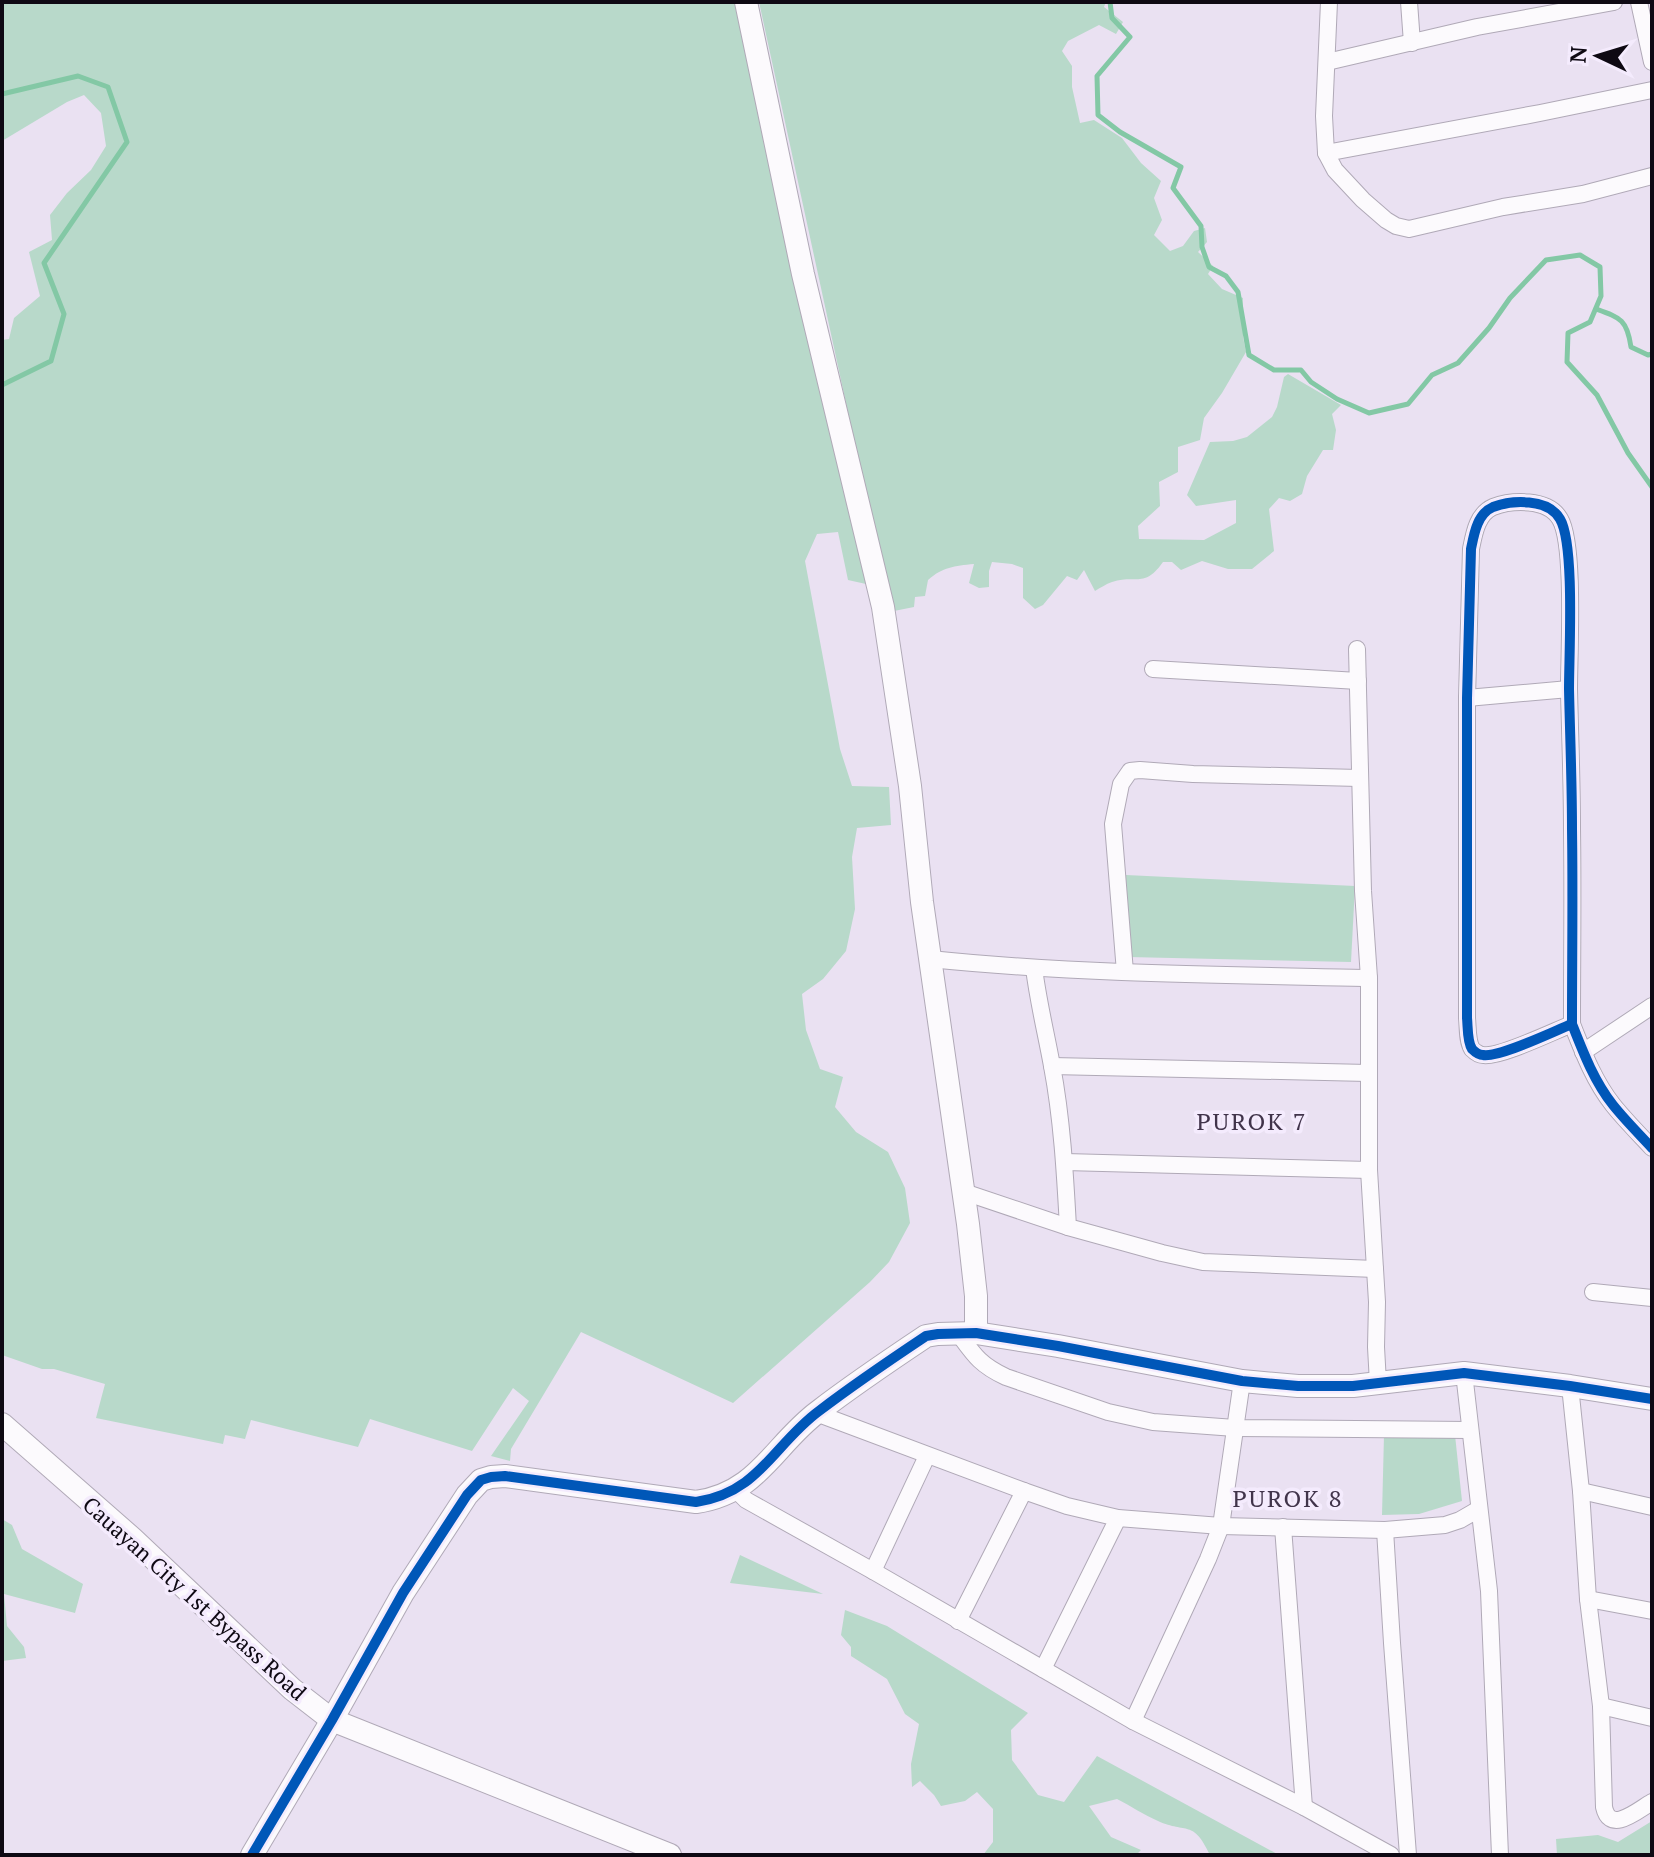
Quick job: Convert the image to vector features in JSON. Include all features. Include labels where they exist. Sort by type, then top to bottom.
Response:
[{"type":"street","points":[[746,2],[803,274],[883,607],[964,1192],[976,1296],[967,1333],[979,1362],[1006,1377],[1108,1412],[1153,1422],[1235,1428],[1470,1430]]},
{"type":"street","points":[[1329,2],[1324,116],[1326,153],[1335,170],[1363,200],[1396,226],[1409,229],[1503,207],[1583,194],[1652,176]]},
{"type":"street","points":[[1409,2],[1412,43]]},
{"type":"street","points":[[1327,62],[1577,6],[1614,2]]},
{"type":"street","points":[[1639,2],[1652,62]]},
{"type":"street","points":[[1326,153],[1652,90]]},
{"type":"street","points":[[1572,1024],[1485,1056],[1472,1048],[1467,1018],[1467,698],[1471,549],[1474,531],[1483,515],[1491,508],[1510,504],[1537,503],[1549,508],[1560,518],[1566,538],[1572,827],[1572,1024],[1599,1084],[1612,1104],[1652,1148]]},
{"type":"street","points":[[1357,649],[1363,891],[1369,978],[1369,1170],[1378,1383]]},
{"type":"street","points":[[1153,669],[1358,681]]},
{"type":"street","points":[[1467,698],[1569,689]]},
{"type":"street","points":[[1125,972],[1113,824],[1121,784],[1130,771],[1359,778]]},
{"type":"street","points":[[930,959],[1125,972],[1369,978]]},
{"type":"street","points":[[1034,968],[1065,1162],[1068,1227]]},
{"type":"street","points":[[1583,1052],[1652,1006]]},
{"type":"street","points":[[1052,1066],[1368,1073]]},
{"type":"street","points":[[1065,1162],[1369,1170]]},
{"type":"street","points":[[964,1192],[1068,1227],[1203,1262],[1375,1269]]},
{"type":"street","points":[[1593,1292],[1651,1295]]},
{"type":"street","points":[[252,1855],[403,1593],[467,1495],[481,1480],[505,1476],[696,1502],[712,1499],[736,1490],[763,1468],[816,1413],[926,1336],[967,1333],[1058,1346],[1242,1381],[1317,1387],[1464,1373],[1652,1399]]},
{"type":"street","points":[[1464,1373],[1489,1591],[1500,1855]]},
{"type":"street","points":[[1133,1721],[1221,1526],[1242,1381]]},
{"type":"street","points":[[1570,1386],[1588,1599],[1601,1706],[1605,1814],[1610,1819],[1622,1819],[1652,1802]]},
{"type":"street","points":[[816,1413],[1067,1506],[1118,1518],[1221,1526],[1385,1530],[1445,1525],[1479,1509]]},
{"type":"street","name":"Cauayan City 1st Bypass Road","points":[[2,1424],[132,1538],[292,1689],[332,1720],[670,1855]]},
{"type":"street","points":[[873,1571],[927,1456]]},
{"type":"street","points":[[736,1490],[746,1500],[1133,1721],[1304,1807],[1391,1855]]},
{"type":"street","points":[[958,1621],[1024,1491]]},
{"type":"street","points":[[1581,1491],[1652,1507]]},
{"type":"street","points":[[1043,1669],[1118,1518]]},
{"type":"street","points":[[1283,1527],[1304,1807]]},
{"type":"street","points":[[1385,1530],[1408,1855]]},
{"type":"street","points":[[1588,1599],[1652,1611]]},
{"type":"street","points":[[1601,1706],[1652,1718]]},
{"type":"green space","points":[[2,2],[738,2],[866,584],[848,580],[838,532],[817,534],[805,561],[840,749],[852,786],[889,787],[891,825],[857,828],[852,857],[855,909],[846,951],[823,979],[802,994],[806,1030],[820,1069],[843,1077],[835,1107],[856,1132],[888,1152],[905,1188],[910,1223],[889,1262],[870,1282],[733,1403],[581,1332],[511,1449],[510,1461],[491,1456],[529,1401],[513,1388],[472,1451],[370,1419],[358,1447],[251,1420],[245,1439],[225,1435],[223,1444],[96,1418],[105,1384],[54,1369],[42,1369],[2,1355],[2,340],[9,339],[14,318],[40,296],[29,252],[52,240],[50,215],[91,170],[106,146],[101,113],[84,95],[2,141]]},
{"type":"green space","points":[[759,2],[1106,2],[1104,7],[1123,22],[1116,34],[1099,25],[1068,41],[1062,51],[1072,66],[1072,87],[1080,123],[1094,120],[1122,138],[1141,163],[1161,181],[1154,198],[1162,220],[1154,235],[1170,251],[1183,246],[1194,231],[1205,228],[1207,242],[1198,252],[1213,266],[1208,274],[1222,289],[1243,298],[1246,352],[1204,418],[1200,440],[1178,447],[1178,472],[1159,482],[1160,506],[1138,526],[1139,539],[1204,540],[1236,523],[1236,500],[1196,506],[1187,495],[1210,442],[1247,437],[1272,417],[1284,377],[1288,374],[1341,405],[1332,414],[1336,430],[1333,450],[1323,450],[1307,476],[1302,494],[1290,501],[1279,498],[1269,509],[1274,551],[1252,569],[1228,569],[1202,561],[1181,570],[1172,562],[1163,562],[1145,578],[1112,582],[1095,591],[1084,570],[1077,580],[1067,576],[1043,605],[1035,609],[1023,598],[1023,568],[992,562],[989,587],[979,588],[969,583],[974,564],[960,566],[944,570],[928,580],[925,596],[915,597],[914,607],[894,611]]},
{"type":"green space","points":[[1126,875],[1355,886],[1351,962],[1128,957]]},
{"type":"green space","points":[[1384,1435],[1455,1435],[1462,1501],[1419,1514],[1382,1515]]},
{"type":"green space","points":[[2,1519],[12,1525],[22,1549],[83,1584],[75,1613],[4,1594],[7,1626],[24,1647],[26,1658],[2,1661]]},
{"type":"green space","points":[[740,1555],[823,1594],[730,1583]]},
{"type":"green space","points":[[845,1610],[887,1626],[1028,1713],[1011,1730],[1012,1760],[1038,1795],[1064,1802],[1097,1756],[1279,1855],[1210,1855],[1194,1832],[1158,1821],[1117,1799],[1089,1806],[1111,1837],[1141,1850],[1136,1855],[983,1855],[993,1842],[993,1809],[977,1792],[965,1801],[941,1806],[920,1781],[912,1787],[911,1764],[919,1724],[905,1714],[887,1679],[851,1656],[851,1647],[841,1635]]},
{"type":"green space","points":[[1652,1821],[1652,1855],[1557,1855],[1556,1839],[1598,1835],[1618,1842]]},
{"type":"waterway","points":[[1110,2],[1112,18],[1130,37],[1097,76],[1098,115],[1120,132],[1181,167],[1173,188],[1201,226],[1202,247],[1209,267],[1226,276],[1238,292],[1249,355],[1274,370],[1301,370],[1311,382],[1337,399],[1369,413],[1408,404],[1432,375],[1458,363],[1510,298],[1546,260],[1580,255],[1600,267],[1601,296],[1590,322],[1568,333],[1567,362],[1597,395],[1628,453],[1652,487]]},
{"type":"waterway","points":[[2,94],[78,76],[108,87],[127,142],[44,263],[64,314],[51,361],[2,385]]},
{"type":"waterway","points":[[1596,309],[1625,325],[1631,347],[1652,354]]},
{"type":"cycle path","points":[[1572,1024],[1491,1055],[1482,1055],[1472,1049],[1468,1038],[1467,698],[1471,549],[1483,514],[1493,507],[1510,503],[1539,504],[1554,512],[1565,532],[1568,551],[1572,1024],[1606,1096],[1652,1148]]},
{"type":"cycle path","points":[[252,1855],[403,1593],[467,1495],[481,1480],[505,1476],[696,1502],[718,1497],[751,1478],[803,1424],[832,1401],[926,1336],[938,1334],[976,1333],[1242,1381],[1298,1386],[1353,1386],[1464,1373],[1652,1399]]},
{"type":"district","name":"PUROK 7","points":[[1252,1121]]},
{"type":"district","name":"PUROK 8","points":[[1288,1498]]}]
